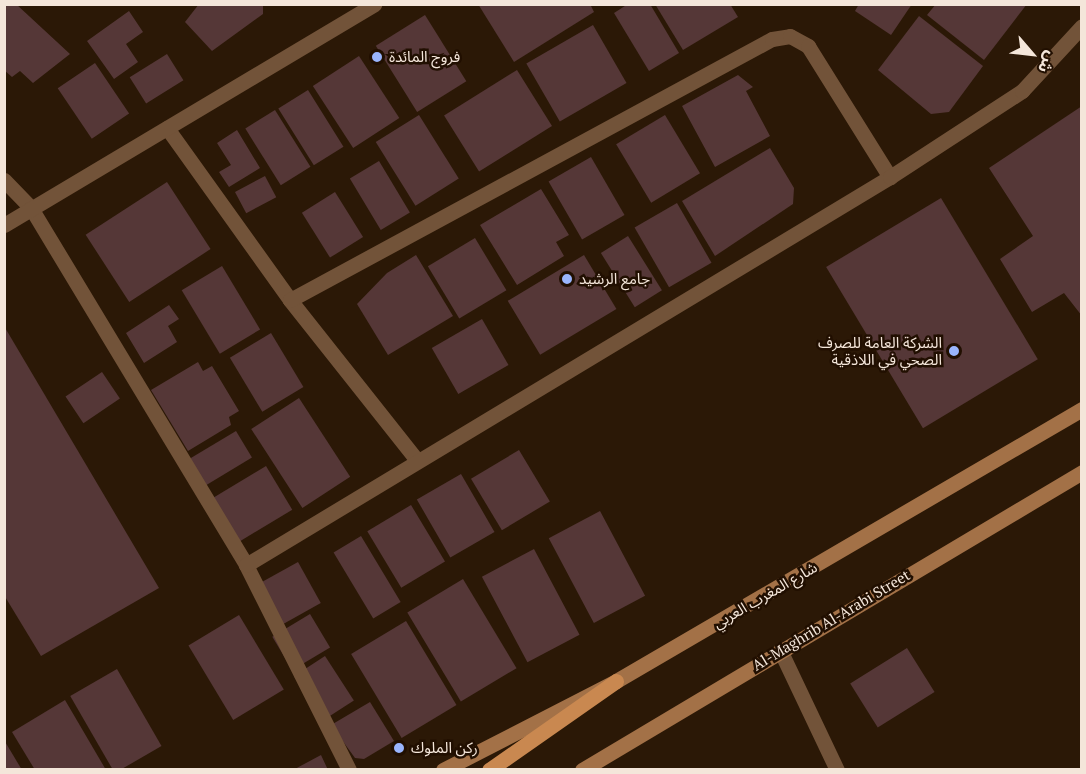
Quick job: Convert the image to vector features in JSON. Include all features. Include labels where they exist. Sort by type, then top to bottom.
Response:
[{"type":"main road","name":"شارع المغرب العربي","points":[[443,770],[616,681],[1082,409]]},
{"type":"main road","name":"Al-Maghrib Al-Arabi Street","points":[[582,770],[1082,472]]},
{"type":"main road","points":[[489,770],[616,681]]},
{"type":"street","points":[[4,225],[368,6]]},
{"type":"street","points":[[246,565],[416,459],[890,177],[1022,91],[1082,26]]},
{"type":"street","points":[[290,300],[772,39],[790,36],[808,46],[890,177]]},
{"type":"street","points":[[166,128],[290,300],[416,459]]},
{"type":"street","points":[[4,180],[31,208],[246,565],[349,770]]},
{"type":"street","points":[[780,650],[837,770]]},
{"type":"building","points":[[4,4],[16,4],[70,54],[33,83],[20,71],[12,77],[4,70]]},
{"type":"building","points":[[199,4],[263,4],[263,14],[212,51],[185,22]]},
{"type":"building","points":[[478,4],[590,4],[594,12],[514,62]]},
{"type":"building","points":[[628,4],[650,4],[679,53],[649,71],[614,13]]},
{"type":"building","points":[[655,4],[730,4],[738,17],[683,50]]},
{"type":"building","points":[[859,4],[912,4],[891,35],[855,11]]},
{"type":"building","points":[[936,4],[1027,4],[984,60],[927,15]]},
{"type":"building","points":[[129,11],[143,32],[126,44],[138,62],[114,79],[87,41]]},
{"type":"building","points":[[425,15],[466,81],[417,112],[376,46]]},
{"type":"building","points":[[919,16],[983,66],[949,112],[931,114],[878,70]]},
{"type":"building","points":[[593,25],[626,83],[560,122],[526,64]]},
{"type":"building","points":[[167,54],[183,80],[146,104],[130,77]]},
{"type":"building","points":[[359,56],[399,118],[353,148],[313,86]]},
{"type":"building","points":[[95,63],[129,114],[92,139],[58,88]]},
{"type":"building","points":[[517,70],[552,126],[479,172],[444,116]]},
{"type":"building","points":[[738,75],[753,87],[746,91],[770,136],[715,167],[682,106]]},
{"type":"building","points":[[308,90],[344,147],[314,165],[278,109]]},
{"type":"building","points":[[1082,106],[1082,316],[1064,293],[1032,312],[1000,259],[1033,236],[989,168]]},
{"type":"building","points":[[275,110],[311,167],[281,185],[245,129]]},
{"type":"building","points":[[419,115],[459,179],[415,206],[376,142]]},
{"type":"building","points":[[665,115],[700,173],[651,203],[616,144]]},
{"type":"building","points":[[237,130],[260,168],[229,187],[219,172],[231,165],[217,143]]},
{"type":"building","points":[[770,148],[794,188],[793,204],[715,256],[682,201]]},
{"type":"building","points":[[591,157],[624,215],[582,240],[549,182]]},
{"type":"building","points":[[379,161],[410,212],[381,230],[350,179]]},
{"type":"building","points":[[265,176],[276,197],[246,213],[235,192]]},
{"type":"building","points":[[167,182],[211,249],[129,302],[86,235]]},
{"type":"building","points":[[541,189],[569,235],[556,242],[564,256],[517,285],[480,225]]},
{"type":"building","points":[[335,192],[363,237],[330,258],[302,213]]},
{"type":"building","points":[[941,198],[1038,359],[923,428],[826,267]]},
{"type":"building","points":[[677,203],[712,263],[669,287],[635,228]]},
{"type":"building","points":[[628,236],[662,290],[635,307],[601,253]]},
{"type":"building","points":[[475,238],[506,290],[459,319],[428,266]]},
{"type":"building","points":[[416,255],[453,316],[388,355],[357,304],[387,273]]},
{"type":"building","points":[[584,255],[616,309],[540,355],[508,301]]},
{"type":"building","points":[[222,266],[260,329],[220,354],[182,290]]},
{"type":"building","points":[[169,305],[179,319],[168,326],[177,342],[144,363],[126,333]]},
{"type":"building","points":[[482,319],[509,365],[458,394],[432,348]]},
{"type":"building","points":[[4,326],[159,588],[41,656],[4,595]]},
{"type":"building","points":[[271,333],[303,387],[262,412],[230,358]]},
{"type":"building","points":[[198,362],[203,371],[212,366],[239,411],[229,417],[231,425],[188,451],[151,390]]},
{"type":"building","points":[[102,372],[120,399],[83,423],[66,397]]},
{"type":"building","points":[[299,398],[350,477],[302,508],[251,429]]},
{"type":"building","points":[[236,431],[252,458],[204,486],[188,460]]},
{"type":"building","points":[[519,450],[550,501],[502,530],[471,479]]},
{"type":"building","points":[[266,466],[292,510],[239,542],[213,498]]},
{"type":"building","points":[[461,474],[494,532],[450,558],[417,500]]},
{"type":"building","points":[[411,505],[445,562],[401,588],[367,531]]},
{"type":"building","points":[[600,511],[645,596],[594,623],[549,538]]},
{"type":"building","points":[[361,536],[401,602],[373,618],[334,552]]},
{"type":"building","points":[[534,549],[580,635],[527,662],[482,577]]},
{"type":"building","points":[[298,562],[321,603],[279,626],[256,585]]},
{"type":"building","points":[[463,579],[517,668],[461,702],[407,612]]},
{"type":"building","points":[[310,614],[330,647],[292,670],[272,637]]},
{"type":"building","points":[[239,615],[284,690],[233,720],[188,645]]},
{"type":"building","points":[[406,621],[456,705],[402,738],[351,654]]},
{"type":"building","points":[[907,648],[935,692],[878,728],[850,684]]},
{"type":"building","points":[[325,656],[354,700],[323,721],[294,676]]},
{"type":"building","points":[[117,669],[162,746],[120,770],[113,770],[70,696]]},
{"type":"building","points":[[65,700],[106,770],[35,770],[12,732]]},
{"type":"building","points":[[370,702],[394,741],[364,759],[355,758],[331,725]]},
{"type":"building","points":[[4,740],[22,770],[4,770]]},
{"type":"building","points":[[321,755],[328,770],[293,770]]},
{"type":"place","name":"فروج المائدة","points":[[377,57]]},
{"type":"place","name":"جامع الرشيد","points":[[567,279]]},
{"type":"place","name":"الشركة العامة للصرف الصحي في اللاذقية","points":[[954,351]]},
{"type":"place","name":"ركن الملوك","points":[[399,748]]}]
